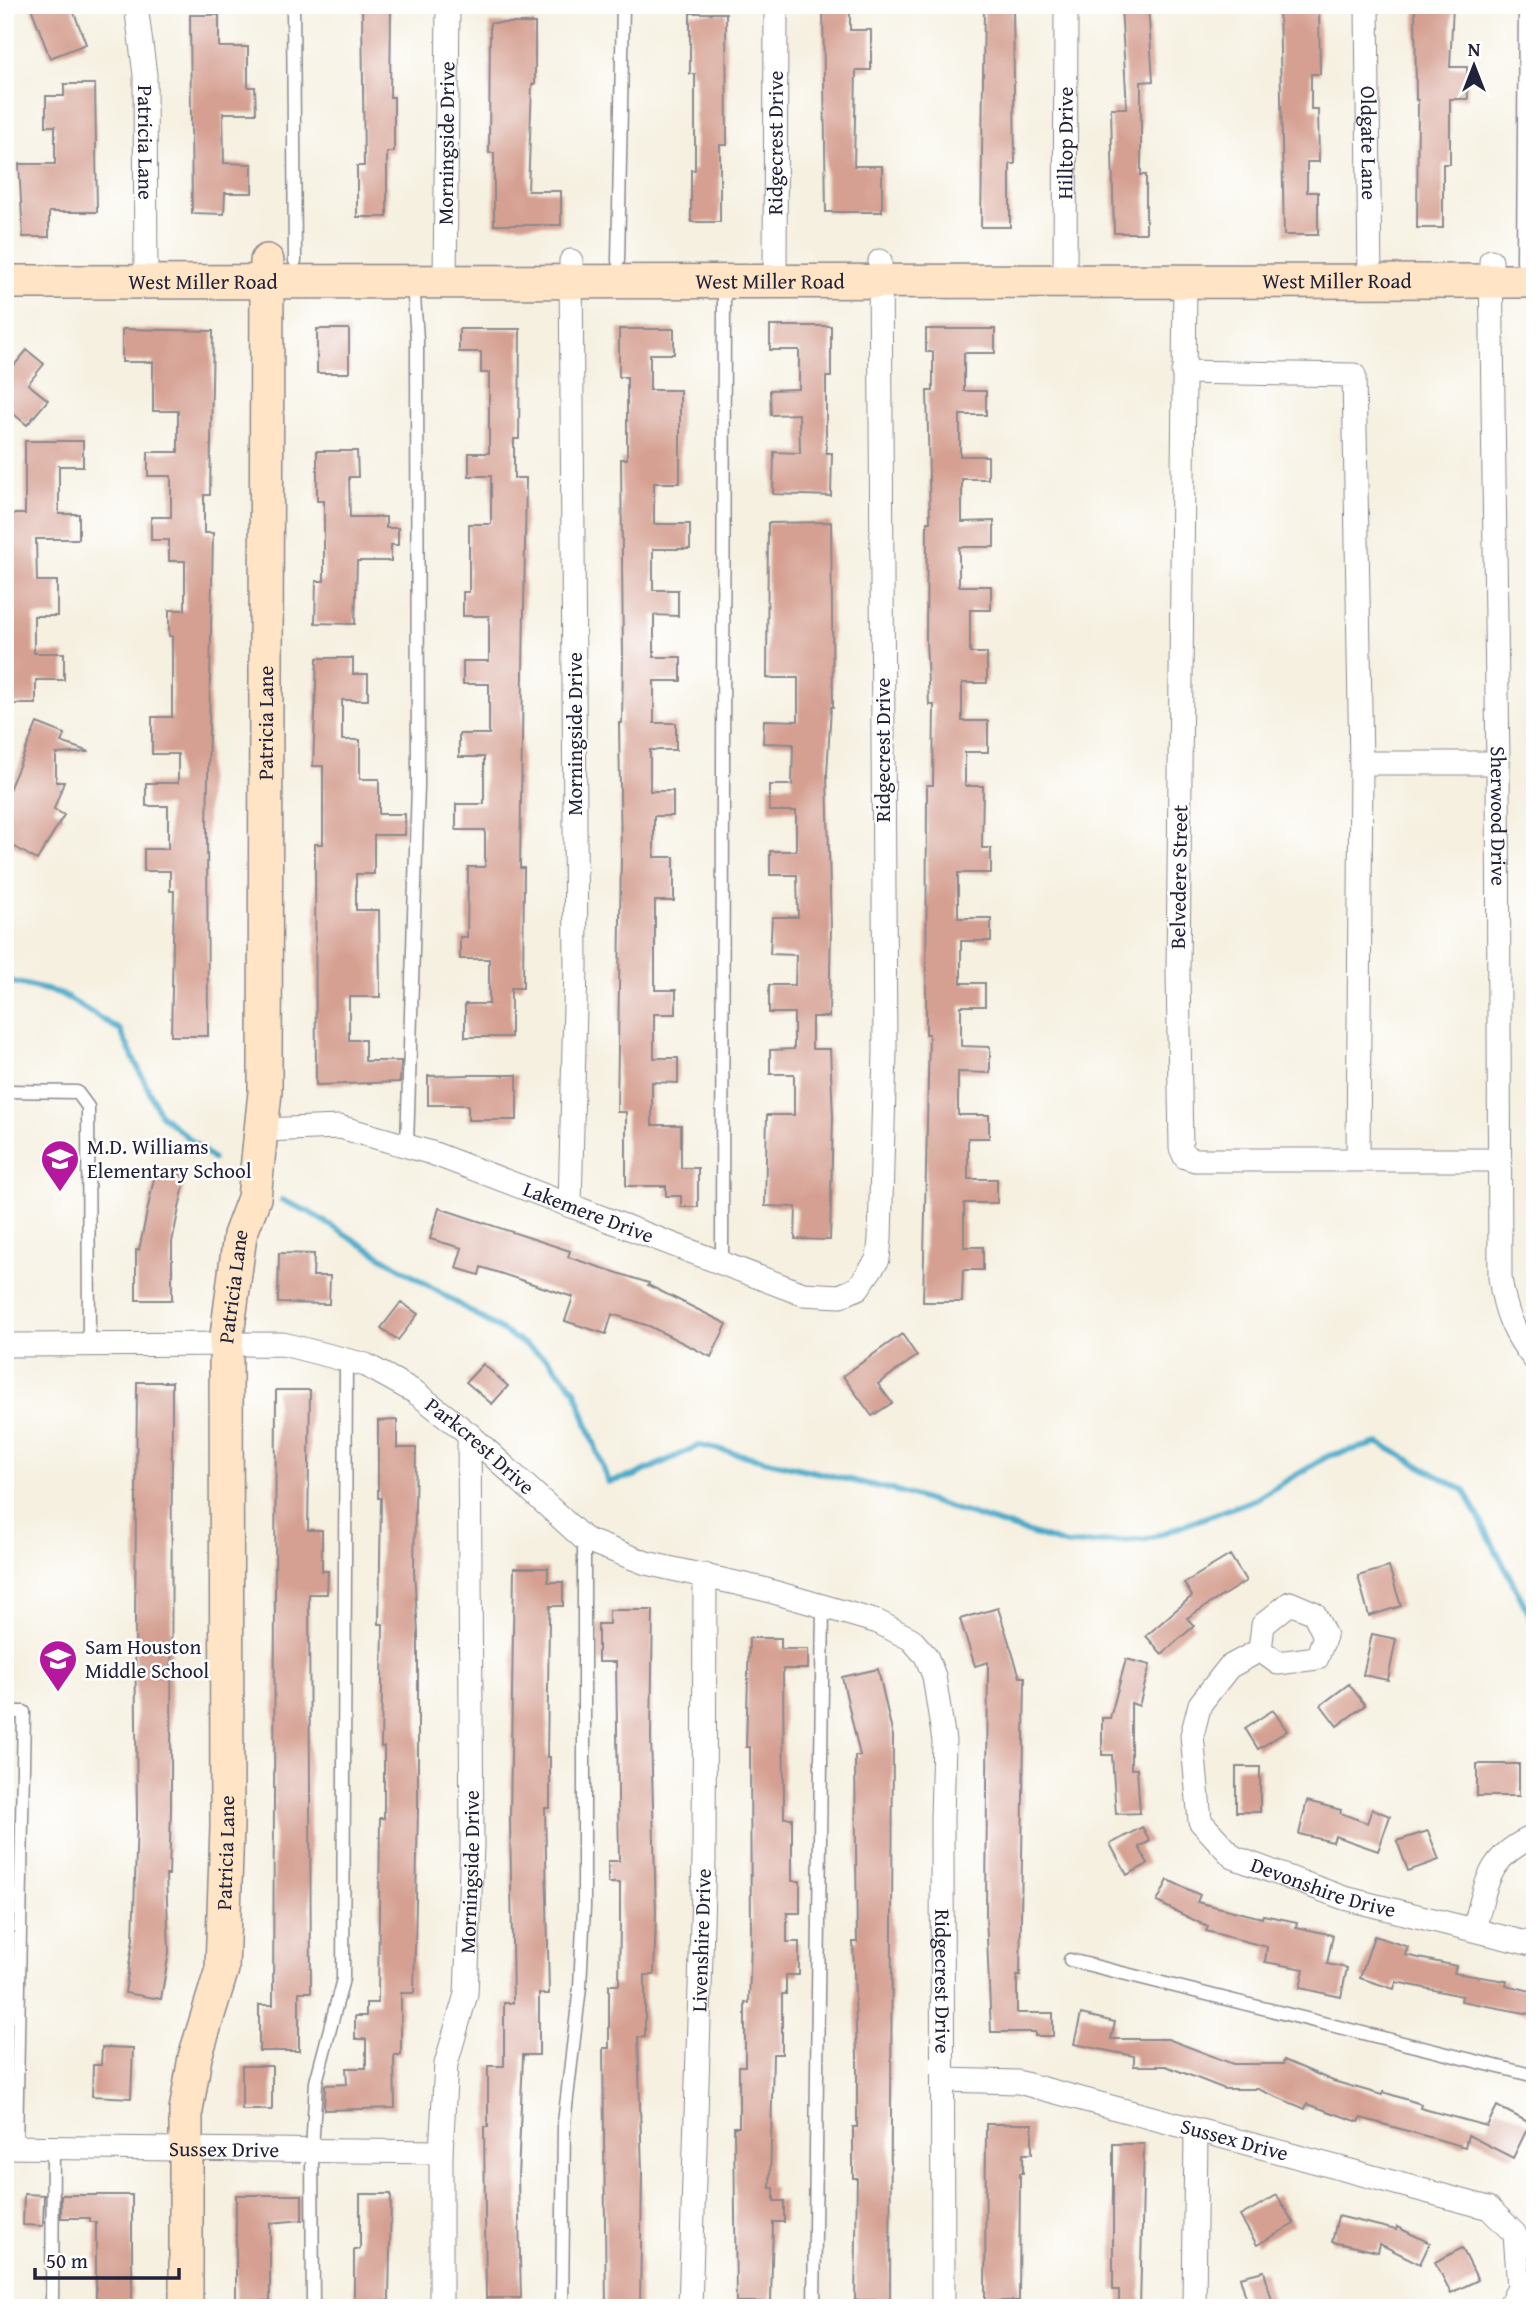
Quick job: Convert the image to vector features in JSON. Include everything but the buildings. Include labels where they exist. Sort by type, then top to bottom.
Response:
[{"type":"main road","name":"West Miller Road","points":[[5,260],[146,271]]},
{"type":"main road","name":"West Miller Road","points":[[571,271],[618,261],[775,271],[1491,271],[1531,268]]},
{"type":"main road","name":"West Miller Road","points":[[5,282],[146,271],[275,268],[434,275],[571,271],[724,281],[775,271]]},
{"type":"main road","name":"Patricia Lane","points":[[186,2308],[186,2111],[195,2057],[222,1969],[227,1827],[226,1343],[240,1235],[254,1198],[265,1092],[275,268]]},
{"type":"main road","name":"West Miller Road","points":[[1065,271],[1185,281],[1370,271]]},
{"type":"street","name":"Patricia Lane","points":[[135,5],[145,75],[146,271]]},
{"type":"street","name":"Morningside Drive","points":[[434,275],[448,5]]},
{"type":"street","name":"Ridgecrest Drive","points":[[775,271],[776,5]]},
{"type":"street","name":"Hilltop Drive","points":[[1065,271],[1066,5]]},
{"type":"street","name":"Oldgate Lane","points":[[1367,5],[1370,271]]},
{"type":"street","name":"Morningside Drive","points":[[570,1206],[576,966],[571,271]]},
{"type":"street","name":"Ridgecrest Drive","points":[[880,271],[885,1037],[880,1239]]},
{"type":"street","name":"Sherwood Drive","points":[[1491,271],[1498,763],[1500,1278],[1505,1311],[1522,1344],[1535,1360]]},
{"type":"street","name":"Belvedere Street","points":[[1185,281],[1178,959],[1181,1148],[1185,1157],[1195,1160],[1500,1160]]},
{"type":"street","points":[[1183,372],[1354,375],[1361,763],[1358,1158]]},
{"type":"street","points":[[1361,763],[1498,763]]},
{"type":"street","name":"Lakemere Drive","points":[[262,1130],[340,1127],[407,1146],[803,1294],[839,1296],[858,1288],[878,1259],[880,1239]]},
{"type":"street","name":"Parkcrest Drive","points":[[5,1345],[283,1344],[366,1365],[415,1392],[469,1434],[584,1539],[646,1563],[823,1605],[878,1622],[911,1639],[926,1656]]},
{"type":"street","name":"Morningside Drive","points":[[441,2308],[441,2152],[446,2063],[466,1994],[472,1858],[469,1434]]},
{"type":"street","name":"Livenshire Drive","points":[[690,2308],[704,1859],[705,1575]]},
{"type":"street","name":"Devonshire Drive","points":[[1260,1650],[1229,1667],[1200,1704],[1192,1735],[1200,1821],[1233,1857],[1344,1898],[1535,1945]]},
{"type":"street","name":"Ridgecrest Drive","points":[[926,1656],[934,1676],[944,1741],[943,2308]]},
{"type":"street","points":[[1474,1929],[1490,1871],[1511,1846],[1535,1836]]},
{"type":"street","name":"Sussex Drive","points":[[943,2080],[1018,2082],[1489,2208],[1515,2234],[1519,2288],[1508,2308]]},
{"type":"street","points":[[1194,2308],[1196,2131]]},
{"type":"street","name":"Sussex Drive","points":[[11,2147],[441,2152]]},
{"type":"lane","points":[[275,268],[293,5]]},
{"type":"lane","points":[[618,261],[623,5]]},
{"type":"lane","points":[[1525,5],[1531,268]]},
{"type":"lane","points":[[407,1146],[418,785],[417,340],[434,275]]},
{"type":"lane","points":[[722,1264],[724,281]]},
{"type":"lane","points":[[5,1090],[77,1092],[88,1107],[89,1344]]},
{"type":"lane","points":[[313,2308],[312,2150],[316,2082],[343,1979],[346,1360]]},
{"type":"lane","points":[[562,2308],[564,2123],[580,1987],[583,1906],[584,1539]]},
{"type":"lane","points":[[814,2308],[823,1605]]},
{"type":"lane","points":[[5,1712],[24,1712],[10,2077],[11,2147]]},
{"type":"lane","points":[[1070,1960],[1535,2076]]},
{"type":"lane","points":[[52,2147],[52,2308]]},
{"type":"waterway","points":[[5,980],[59,993],[120,1030],[160,1114],[213,1159]]},
{"type":"waterway","points":[[282,1200],[309,1212],[548,1359],[575,1390],[608,1482],[634,1476],[700,1445],[901,1492],[1067,1545],[1147,1539],[1256,1499],[1328,1456],[1379,1443],[1465,1491],[1535,1625]]},
{"type":"place","name":"M.D. Williams Elementary School","points":[[60,1193]]},
{"type":"place","name":"Sam Houston Middle School","points":[[58,1693]]}]
